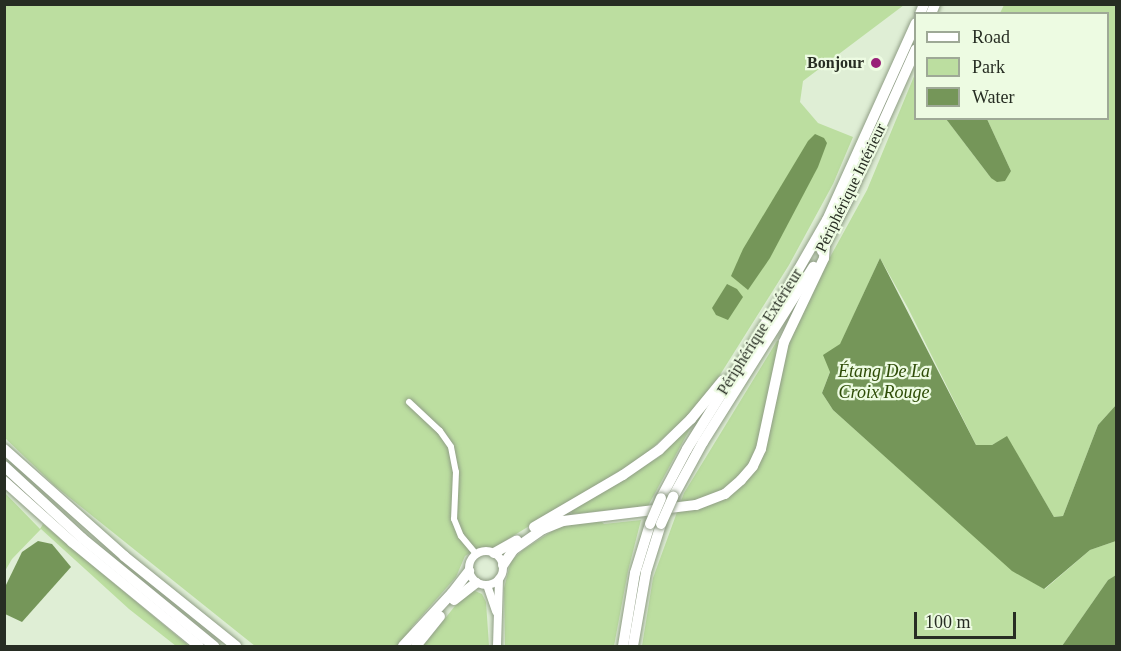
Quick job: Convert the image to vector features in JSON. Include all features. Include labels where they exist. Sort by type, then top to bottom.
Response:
[{"type":"highway","name":"Périphérique Extérieur","points":[[667,498],[687,449],[827,220],[914,25]]},
{"type":"highway","name":"Périphérique Intérieur","points":[[633,646],[656,524],[667,498],[825,245],[854,187],[914,51]]},
{"type":"highway","points":[[503,565],[513,550],[543,530],[563,521],[696,505],[725,494],[741,480],[753,466],[761,449],[784,342],[824,258],[825,245]]},
{"type":"highway","points":[[494,554],[623,475],[659,450],[707,400],[743,349],[753,344]]},
{"type":"highway","points":[[4,449],[124,556],[233,644],[246,646]]},
{"type":"highway","points":[[4,466],[107,560],[214,646]]},
{"type":"highway","points":[[4,481],[80,549],[199,646]]},
{"type":"highway","points":[[623,646],[633,582],[656,524]]},
{"type":"highway","points":[[403,646],[469,571]]},
{"type":"highway","points":[[416,646],[462,592],[482,584]]},
{"type":"main road","points":[[497,616],[482,584],[469,571],[470,561],[476,554],[485,551],[494,554],[503,565],[499,579],[497,646]]},
{"type":"main road","points":[[482,584],[499,579]]},
{"type":"street","points":[[409,402],[440,431],[451,447],[456,472],[454,519],[460,536],[476,554]]},
{"type":"green space","points":[[4,5],[904,5],[803,81],[800,102],[818,123],[853,137],[833,184],[789,265],[718,378],[700,401],[688,416],[642,457],[495,547],[478,548],[465,556],[456,577],[411,628],[427,641],[467,591],[475,591],[482,594],[486,602],[489,646],[255,646],[55,486],[5,438]]},
{"type":"green space","points":[[1004,5],[1116,5],[1116,405],[1098,425],[1063,516],[1054,517],[1007,437],[992,445],[976,445],[908,308],[880,258],[840,345],[822,393],[833,410],[1013,571],[1045,589],[1090,550],[1116,541],[1116,575],[1108,580],[1062,646],[642,646],[653,578],[684,493],[777,341],[788,343],[802,308],[867,190],[914,76],[914,120],[947,120],[991,178],[1011,171],[987,120],[1109,120],[1109,12],[1000,12]]},
{"type":"green space","points":[[692,425],[648,506],[572,514],[571,510],[659,457]]},
{"type":"green space","points":[[5,493],[40,529],[43,524],[189,646],[176,646],[129,609],[41,529],[12,559],[5,571]]},
{"type":"green space","points":[[598,518],[604,524],[641,520],[628,571],[614,646],[505,646],[504,588],[511,561],[523,550],[557,528]]},
{"type":"water","points":[[947,120],[987,120],[1011,171],[1005,181],[997,182],[991,178]]},
{"type":"water","points":[[815,134],[824,138],[827,143],[818,167],[770,258],[748,290],[731,276],[743,249],[808,141]]},
{"type":"water","name":"Étang De La Croix Rouge","points":[[880,258],[976,445],[992,445],[1007,436],[1054,517],[1063,516],[1098,425],[1116,405],[1116,541],[1090,550],[1044,589],[1012,571],[833,410],[822,393],[830,372],[823,355],[840,344]]},
{"type":"water","points":[[727,284],[737,289],[743,297],[728,320],[716,315],[712,308]]},
{"type":"water","points":[[38,541],[52,544],[71,567],[22,622],[5,614],[5,587],[22,552]]},
{"type":"water","points":[[1116,575],[1116,646],[1062,646],[1108,580]]},
{"type":"place","name":"Bonjour","points":[[876,63]]}]
